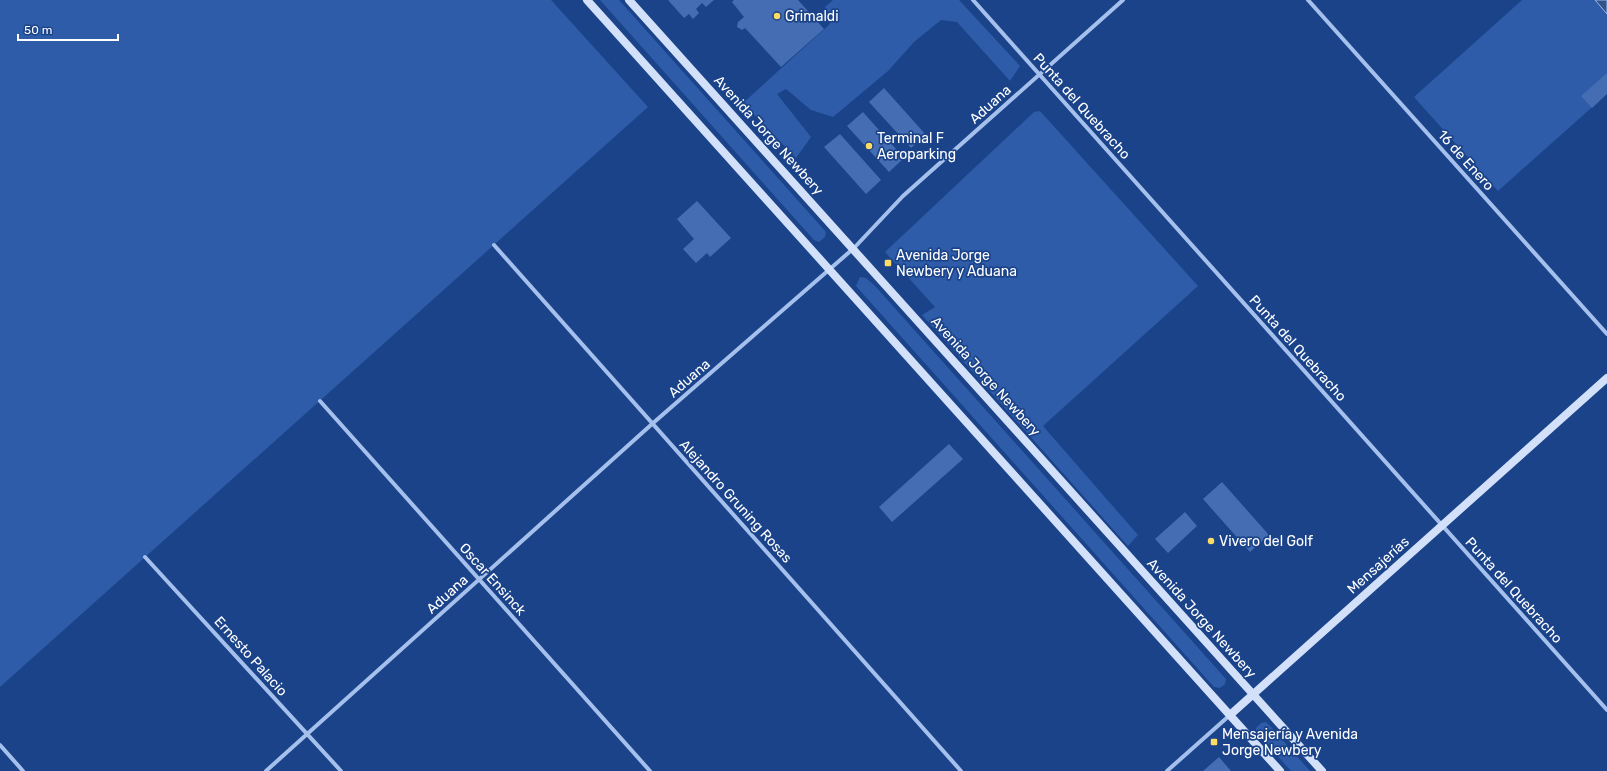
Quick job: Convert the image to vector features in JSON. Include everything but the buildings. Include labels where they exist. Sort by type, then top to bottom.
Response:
[{"type":"main road","points":[[587,0],[1280,771]]},
{"type":"main road","name":"Avenida Jorge Newbery","points":[[629,0],[854,248],[1322,771]]},
{"type":"main road","name":"Mensajerías","points":[[1230,715],[1607,378]]},
{"type":"street","name":"Punta del Quebracho","points":[[973,0],[1607,710]]},
{"type":"street","name":"Aduana","points":[[266,771],[652,424],[854,248],[903,196],[1123,0]]},
{"type":"street","name":"16 de Enero","points":[[1308,0],[1607,334]]},
{"type":"street","name":"Alejandro Gruning Rosas","points":[[494,245],[961,771]]},
{"type":"street","name":"Oscar Ensinck","points":[[320,401],[650,771]]},
{"type":"street","name":"Ernesto Palacio","points":[[145,557],[341,771]]},
{"type":"street","name":"Mensajerías","points":[[1167,771],[1230,715]]},
{"type":"street","points":[[0,745],[23,771]]},
{"type":"shaded area","points":[[0,0],[551,0],[648,107],[0,687]]},
{"type":"shaded area","points":[[600,0],[619,0],[826,232],[825,237],[819,242],[814,240]]},
{"type":"shaded area","points":[[833,0],[959,0],[1020,66],[1010,81],[957,22],[941,20],[914,42],[888,71],[833,117],[811,110],[786,89],[777,94],[811,137],[796,158],[743,103],[830,24],[825,7]]},
{"type":"shaded area","points":[[1522,0],[1607,0],[1607,94],[1498,191],[1414,97]]},
{"type":"shaded area","points":[[1595,0],[1607,0],[1607,14]]},
{"type":"shaded area","points":[[1040,111],[1198,286],[1043,426],[1138,535],[1128,546],[922,315],[935,307],[885,252],[1034,112]]},
{"type":"shaded area","points":[[860,277],[866,278],[875,286],[1226,679],[1225,684],[1220,688],[1214,687],[856,286]]},
{"type":"shaded area","points":[[1266,722],[1310,771],[1291,771],[1256,732],[1256,728],[1261,723]]},
{"type":"place","name":"Grimaldi","points":[[777,16]]},
{"type":"place","name":"Terminal F Aeroparking","points":[[869,146]]},
{"type":"place","name":"Avenida Jorge Newbery y Aduana","points":[[888,263]]},
{"type":"place","name":"Vivero del Golf","points":[[1211,541]]},
{"type":"place","name":"Mensajería y Avenida Jorge Newbery","points":[[1214,742]]}]
